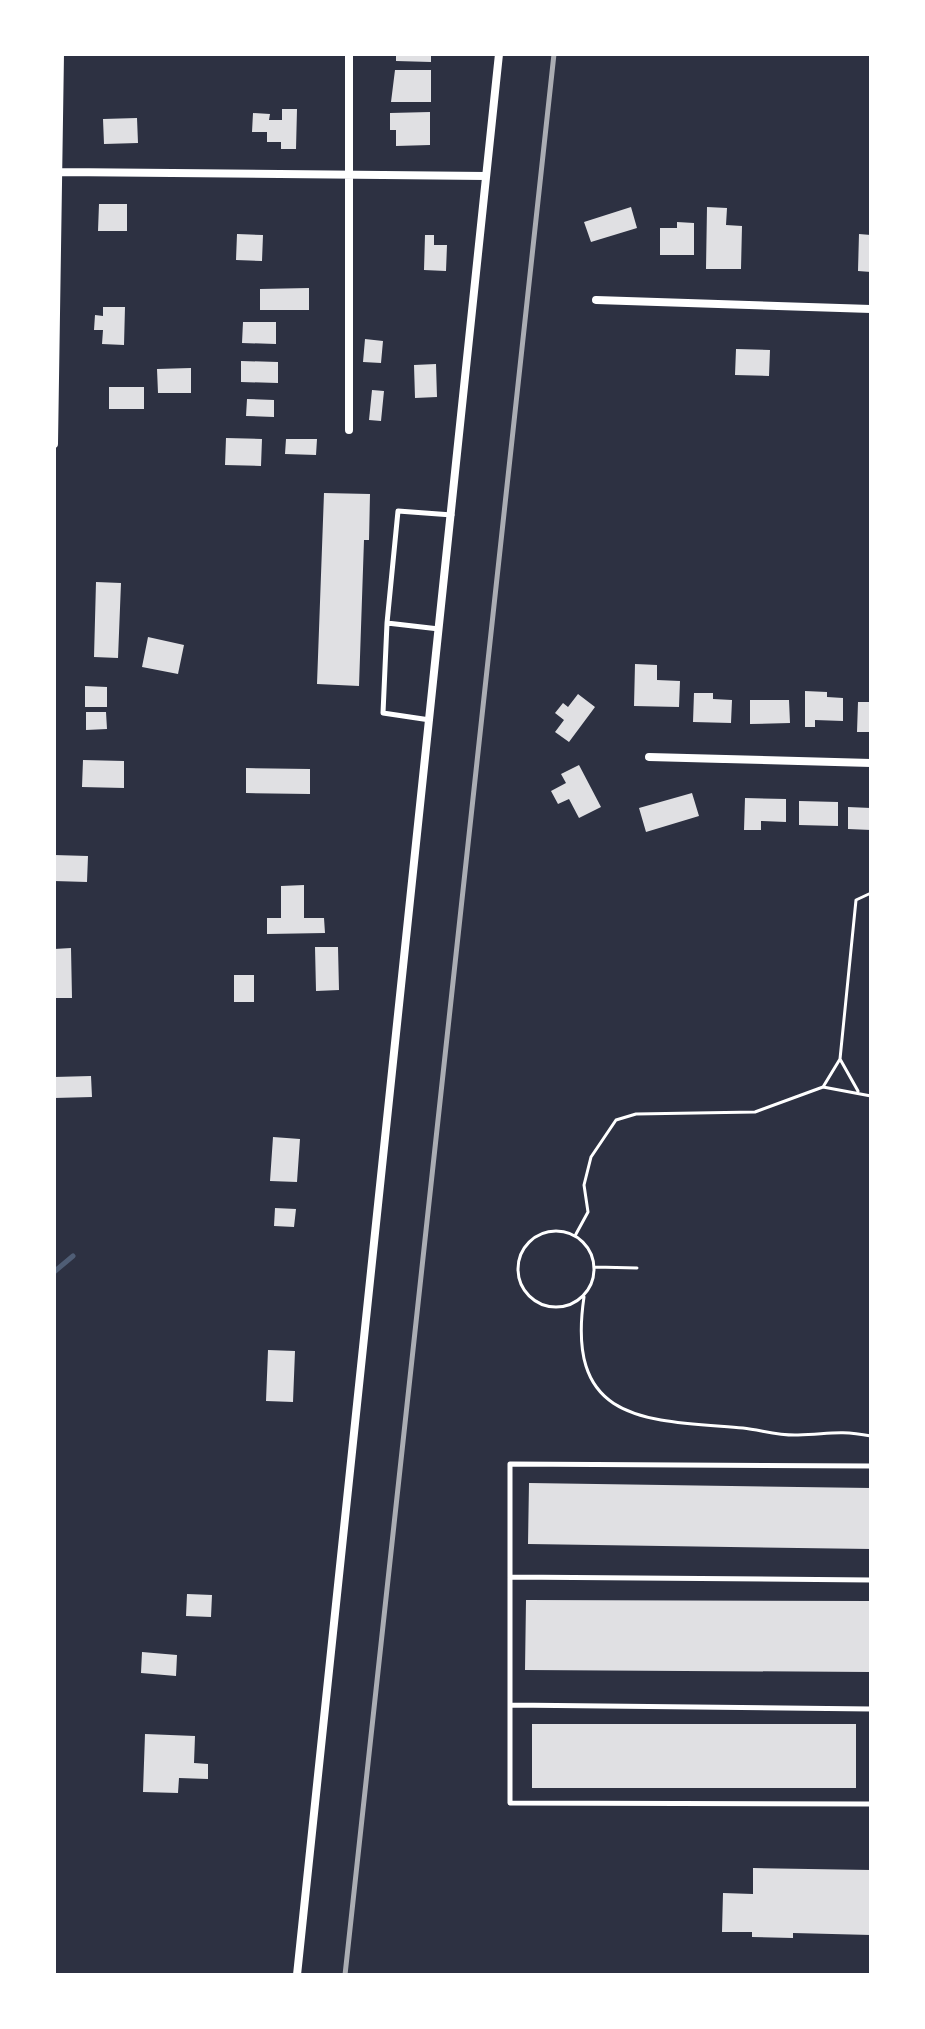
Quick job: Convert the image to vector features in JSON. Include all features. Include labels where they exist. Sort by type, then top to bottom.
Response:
[{"type":"street","points":[[54,444],[61,172],[60,54]]},
{"type":"street","points":[[349,54],[349,430]]},
{"type":"street","points":[[297,1975],[499,54]]},
{"type":"street","points":[[61,172],[486,176]]},
{"type":"street","points":[[596,300],[871,309]]},
{"type":"street","points":[[649,757],[871,763]]},
{"type":"lane","points":[[431,720],[383,713],[387,623],[398,511],[452,515]]},
{"type":"lane","points":[[387,623],[440,630]]},
{"type":"lane","points":[[871,1466],[510,1464],[510,1803],[871,1804]]},
{"type":"lane","points":[[510,1577],[871,1580]]},
{"type":"lane","points":[[510,1705],[871,1709]]},
{"type":"path","points":[[823,1087],[840,1059],[851,925],[856,900],[871,893]]},
{"type":"path","points":[[840,1059],[858,1092]]},
{"type":"path","points":[[576,1234],[588,1212],[584,1185],[591,1157],[616,1120],[636,1114],[755,1112],[823,1087],[871,1096]]},
{"type":"path","points":[[584,1297],[572,1305],[546,1306],[525,1293],[516,1271],[519,1252],[530,1239],[543,1232],[576,1234],[590,1252],[595,1267],[584,1297],[584,1358],[593,1381],[615,1407],[641,1418],[692,1427],[798,1436],[847,1430],[871,1436]]},
{"type":"path","points":[[595,1267],[637,1268]]},
{"type":"building","points":[[396,54],[431,54],[431,62],[396,61]]},
{"type":"building","points":[[395,70],[431,70],[431,102],[391,102]]},
{"type":"building","points":[[282,109],[297,109],[296,149],[281,149],[281,142],[267,142],[267,132],[252,132],[253,113],[270,114],[269,120],[282,120]]},
{"type":"building","points":[[430,112],[430,145],[396,146],[396,130],[390,130],[390,113]]},
{"type":"building","points":[[137,118],[138,143],[104,144],[103,119]]},
{"type":"building","points":[[99,204],[127,204],[127,231],[98,231]]},
{"type":"building","points":[[631,207],[637,228],[591,242],[584,222]]},
{"type":"building","points":[[707,207],[727,208],[726,225],[742,226],[741,269],[706,269]]},
{"type":"building","points":[[677,222],[694,223],[694,255],[660,255],[660,228],[677,228]]},
{"type":"building","points":[[237,234],[263,235],[262,261],[236,260]]},
{"type":"building","points":[[859,234],[871,235],[871,272],[858,271]]},
{"type":"building","points":[[425,235],[434,235],[434,245],[447,245],[446,271],[424,270]]},
{"type":"building","points":[[309,288],[309,310],[260,310],[260,289]]},
{"type":"building","points":[[103,307],[125,307],[124,345],[102,344],[103,330],[94,330],[95,315],[103,316]]},
{"type":"building","points":[[243,322],[276,322],[276,344],[242,343]]},
{"type":"building","points":[[365,339],[383,341],[381,363],[363,362]]},
{"type":"building","points":[[736,349],[770,350],[769,376],[735,375]]},
{"type":"building","points":[[241,361],[278,362],[278,383],[241,382]]},
{"type":"building","points":[[436,364],[437,397],[415,398],[414,365]]},
{"type":"building","points":[[191,368],[191,393],[158,393],[157,369]]},
{"type":"building","points":[[109,387],[144,387],[144,409],[109,409]]},
{"type":"building","points":[[372,390],[384,391],[381,421],[369,420]]},
{"type":"building","points":[[247,399],[274,400],[274,417],[246,416]]},
{"type":"building","points":[[226,438],[262,439],[261,466],[225,465]]},
{"type":"building","points":[[286,439],[317,439],[316,455],[285,454]]},
{"type":"building","points":[[324,493],[370,494],[369,540],[364,540],[359,686],[317,684]]},
{"type":"building","points":[[96,582],[121,583],[118,658],[94,657]]},
{"type":"building","points":[[148,637],[184,645],[178,674],[142,667]]},
{"type":"building","points":[[635,664],[657,665],[657,680],[680,681],[679,707],[634,706]]},
{"type":"building","points":[[85,686],[107,687],[107,707],[85,707]]},
{"type":"building","points":[[805,691],[827,692],[827,697],[843,698],[843,721],[815,720],[815,727],[805,727]]},
{"type":"building","points":[[694,693],[713,693],[713,699],[732,700],[731,723],[693,722]]},
{"type":"building","points":[[578,694],[595,707],[569,742],[555,732],[564,720],[555,713],[563,703],[568,707]]},
{"type":"building","points":[[750,700],[789,700],[790,723],[750,724]]},
{"type":"building","points":[[858,702],[871,702],[870,732],[857,732]]},
{"type":"building","points":[[86,712],[106,712],[107,729],[86,730]]},
{"type":"building","points":[[83,760],[124,761],[124,788],[82,787]]},
{"type":"building","points":[[579,765],[601,807],[579,818],[569,799],[558,804],[551,791],[566,783],[561,774]]},
{"type":"building","points":[[246,768],[310,769],[310,794],[246,793]]},
{"type":"building","points":[[692,793],[699,816],[646,832],[639,808]]},
{"type":"building","points":[[745,798],[786,799],[786,822],[761,821],[761,830],[744,830]]},
{"type":"building","points":[[799,801],[838,802],[838,826],[799,825]]},
{"type":"building","points":[[848,807],[871,808],[871,830],[848,829]]},
{"type":"building","points":[[54,855],[88,856],[87,882],[54,881]]},
{"type":"building","points":[[304,885],[304,918],[324,918],[325,933],[267,934],[267,918],[281,918],[281,886]]},
{"type":"building","points":[[315,947],[338,947],[339,990],[316,991]]},
{"type":"building","points":[[71,948],[72,998],[54,998],[54,949]]},
{"type":"building","points":[[234,975],[254,975],[254,1002],[234,1002]]},
{"type":"building","points":[[91,1076],[92,1097],[54,1098],[54,1077]]},
{"type":"building","points":[[273,1137],[300,1139],[297,1182],[270,1181]]},
{"type":"building","points":[[275,1208],[296,1209],[294,1227],[274,1226]]},
{"type":"building","points":[[268,1350],[295,1351],[293,1402],[266,1401]]},
{"type":"building","points":[[529,1483],[871,1488],[871,1549],[528,1544]]},
{"type":"building","points":[[187,1594],[212,1595],[211,1617],[186,1616]]},
{"type":"building","points":[[526,1600],[871,1601],[871,1672],[525,1670]]},
{"type":"building","points":[[142,1652],[177,1655],[176,1676],[141,1673]]},
{"type":"building","points":[[532,1724],[856,1724],[856,1788],[532,1788]]},
{"type":"building","points":[[145,1734],[195,1736],[194,1763],[208,1764],[208,1779],[179,1778],[178,1793],[143,1792]]},
{"type":"building","points":[[753,1868],[871,1870],[871,1935],[793,1933],[793,1938],[752,1937],[752,1932],[722,1932],[723,1893],[753,1894]]},
{"type":"waterway","points":[[54,1272],[73,1256]]},
{"type":"railway","points":[[345,1975],[554,54]]}]
